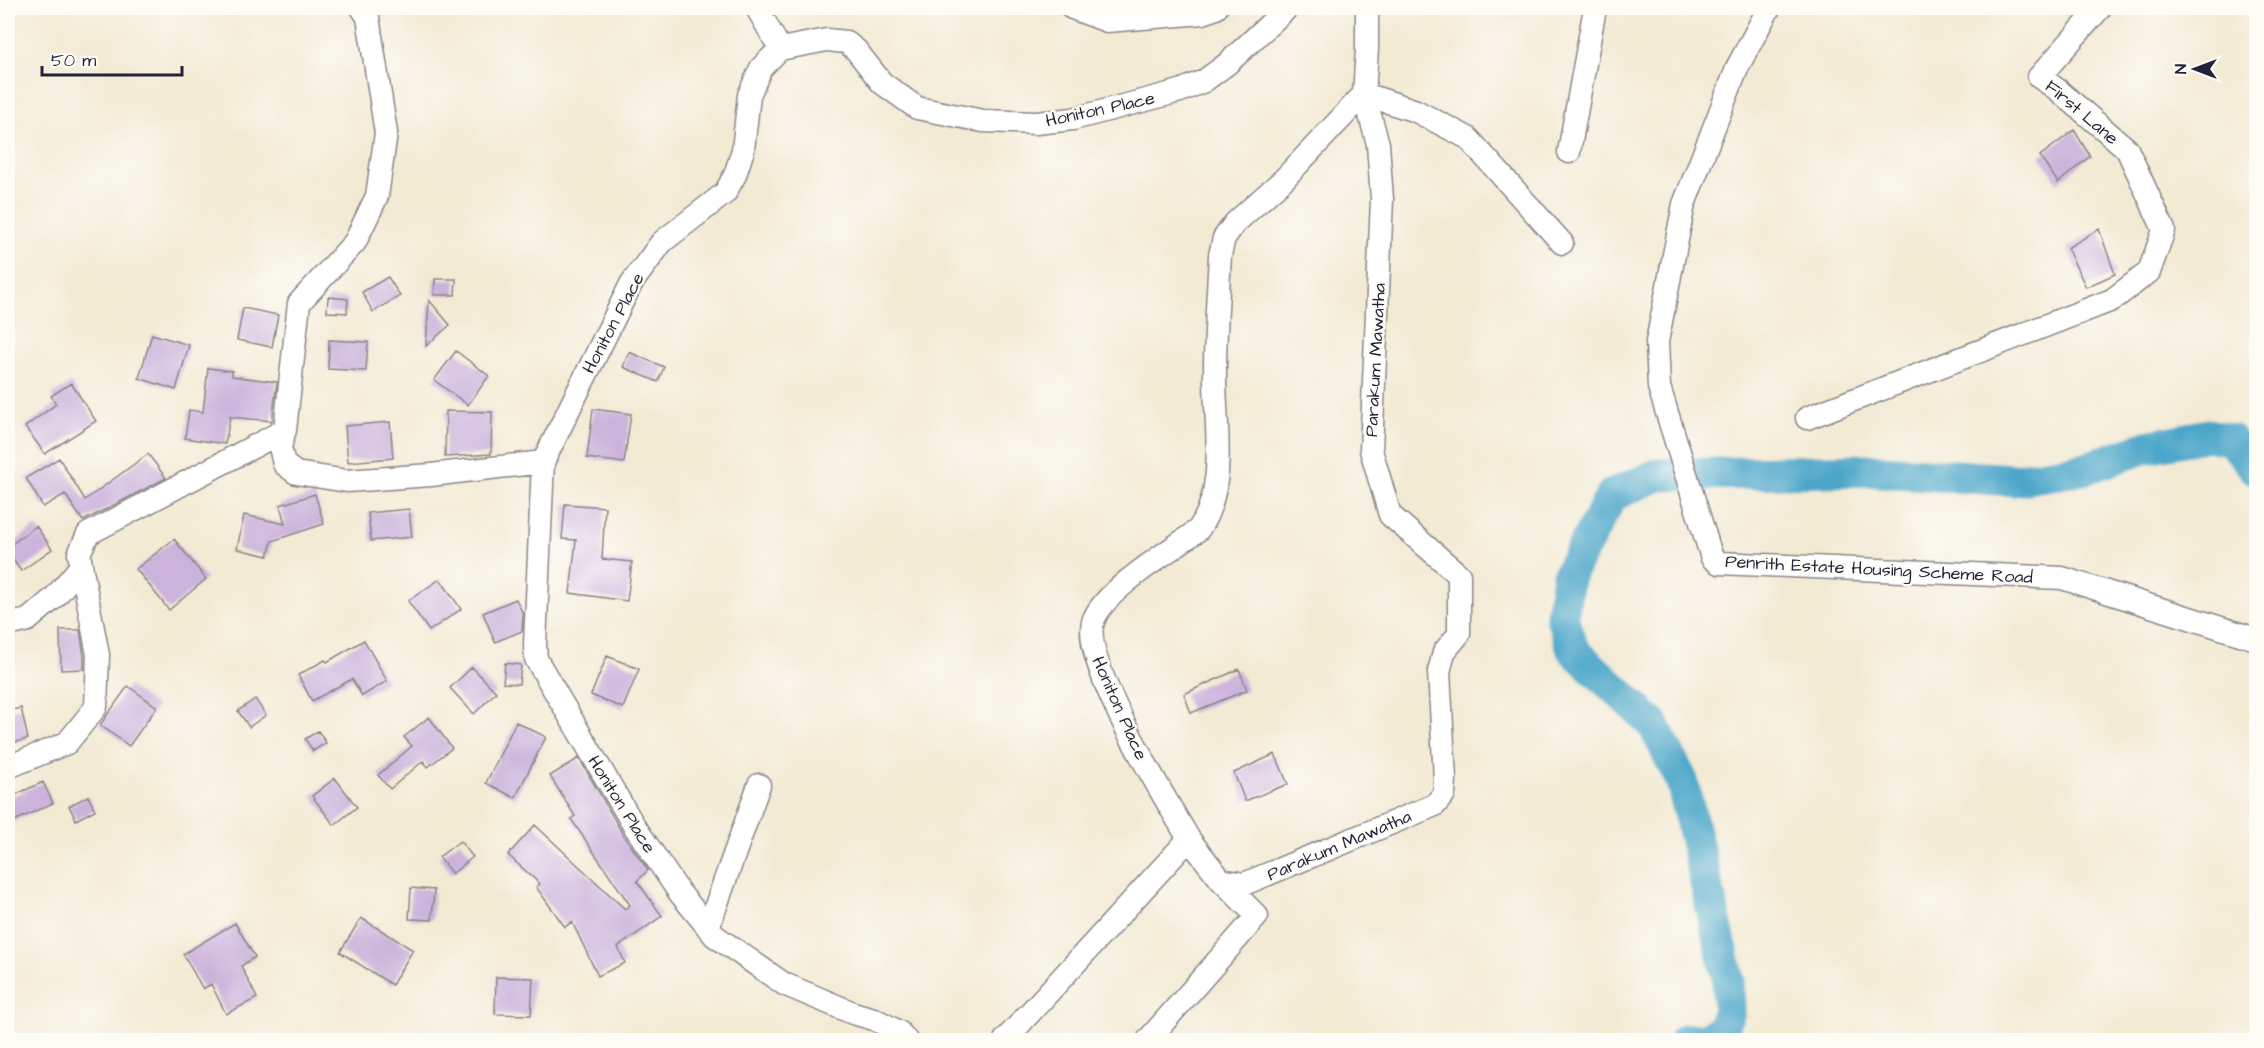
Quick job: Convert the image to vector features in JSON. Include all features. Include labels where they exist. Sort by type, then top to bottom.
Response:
[{"type":"street","points":[[362,8],[368,16],[386,133],[377,196],[355,242],[299,303],[285,430],[280,447],[284,464],[297,473],[347,481],[431,475],[543,462]]},
{"type":"street","points":[[757,8],[780,50]]},
{"type":"street","points":[[1072,8],[1107,21],[1203,13],[1216,8]]},
{"type":"street","name":"Honiton Place","points":[[906,1041],[899,1032],[873,1019],[784,984],[715,936],[678,892],[633,824],[536,659],[543,462],[642,266],[662,242],[725,193],[735,176],[743,150],[749,95],[761,68],[780,50],[819,41],[846,42],[856,50],[882,83],[917,108],[983,121],[1036,123],[1073,119],[1180,91],[1204,81],[1227,64],[1287,8]]},
{"type":"street","points":[[1366,8],[1364,94],[1416,111],[1468,138],[1562,243]]},
{"type":"street","points":[[1569,152],[1595,8]]},
{"type":"street","name":"Penrith Estate Housing Scheme Road","points":[[1769,8],[1737,66],[1684,204],[1657,342],[1659,387],[1712,558],[1719,563],[2062,578],[2256,639]]},
{"type":"street","name":"First Lane","points":[[1807,418],[2112,300],[2149,272],[2164,230],[2127,149],[2058,90],[2039,77],[2100,8]]},
{"type":"street","name":"Honiton Place","points":[[1189,839],[1143,761],[1118,710],[1097,661],[1091,634],[1093,620],[1100,608],[1118,588],[1198,530],[1207,518],[1213,498],[1217,464],[1215,371],[1220,255],[1224,238],[1235,223],[1284,179],[1364,94]]},
{"type":"street","name":"Parakum Mawatha","points":[[1221,880],[1244,885],[1435,805],[1444,794],[1439,672],[1444,652],[1460,634],[1459,575],[1390,515],[1371,450],[1382,198],[1378,144],[1364,94]]},
{"type":"street","points":[[8,767],[67,743],[96,707],[98,655],[79,554],[88,534],[285,430]]},
{"type":"street","points":[[8,625],[28,621],[55,597],[81,566]]},
{"type":"street","points":[[708,927],[759,785]]},
{"type":"street","points":[[1005,1041],[1189,839],[1221,880],[1257,916],[1148,1041]]},
{"type":"building","points":[[2074,130],[2090,156],[2058,183],[2040,156]]},
{"type":"building","points":[[2099,229],[2115,274],[2086,287],[2067,248]]},
{"type":"building","points":[[388,277],[400,296],[373,312],[362,292]]},
{"type":"building","points":[[435,279],[456,279],[455,295],[434,295]]},
{"type":"building","points":[[328,297],[348,299],[347,313],[327,312]]},
{"type":"building","points":[[429,300],[450,325],[426,346]]},
{"type":"building","points":[[243,308],[278,315],[272,347],[237,340]]},
{"type":"building","points":[[152,334],[189,345],[176,390],[139,378]]},
{"type":"building","points":[[329,340],[368,342],[366,371],[328,369]]},
{"type":"building","points":[[456,351],[489,376],[468,405],[434,380]]},
{"type":"building","points":[[629,352],[664,367],[658,382],[623,367]]},
{"type":"building","points":[[208,368],[232,371],[232,376],[277,382],[272,421],[230,417],[225,444],[185,438],[189,410],[203,412]]},
{"type":"building","points":[[71,383],[96,421],[45,454],[25,427],[56,404],[51,396]]},
{"type":"building","points":[[593,409],[631,414],[624,463],[587,458]]},
{"type":"building","points":[[446,411],[492,412],[491,454],[445,457]]},
{"type":"building","points":[[390,422],[393,458],[348,462],[345,426]]},
{"type":"building","points":[[148,454],[166,478],[83,521],[65,494],[43,507],[26,478],[59,458],[85,500]]},
{"type":"building","points":[[315,494],[324,524],[272,541],[268,556],[237,549],[244,515],[285,524],[280,505]]},
{"type":"building","points":[[565,504],[605,507],[602,559],[632,562],[627,601],[570,593],[576,540],[562,539]]},
{"type":"building","points":[[409,509],[412,537],[371,541],[368,513]]},
{"type":"building","points":[[36,526],[52,549],[21,571],[8,553],[8,547]]},
{"type":"building","points":[[174,539],[206,579],[169,610],[136,569]]},
{"type":"building","points":[[440,579],[461,609],[429,631],[408,601]]},
{"type":"building","points":[[516,599],[523,614],[522,631],[495,642],[483,613]]},
{"type":"building","points":[[60,630],[80,630],[84,669],[61,670]]},
{"type":"building","points":[[364,640],[387,681],[362,696],[352,679],[312,701],[298,675],[325,660],[327,662]]},
{"type":"building","points":[[607,656],[639,669],[623,708],[591,695]]},
{"type":"building","points":[[505,663],[521,665],[519,684],[503,683]]},
{"type":"building","points":[[472,667],[496,692],[474,714],[450,688]]},
{"type":"building","points":[[1239,669],[1247,690],[1191,713],[1184,694]]},
{"type":"building","points":[[128,686],[157,707],[129,746],[100,725]]},
{"type":"building","points":[[255,699],[266,715],[249,727],[238,711]]},
{"type":"building","points":[[21,708],[28,739],[8,744],[8,711]]},
{"type":"building","points":[[429,717],[452,748],[428,767],[423,761],[390,789],[378,775],[412,746],[404,737]]},
{"type":"building","points":[[516,722],[546,737],[515,798],[486,783]]},
{"type":"building","points":[[318,731],[326,743],[313,751],[305,739]]},
{"type":"building","points":[[1275,754],[1288,784],[1245,801],[1234,773]]},
{"type":"building","points":[[579,758],[624,836],[648,870],[637,881],[662,916],[618,947],[625,963],[598,976],[572,922],[565,927],[536,887],[540,884],[508,855],[535,825],[625,909],[630,905],[571,819],[575,816],[550,776]]},
{"type":"building","points":[[335,778],[357,807],[334,825],[312,796]]},
{"type":"building","points":[[43,782],[53,803],[8,824],[8,798]]},
{"type":"building","points":[[88,796],[95,810],[76,820],[69,806]]},
{"type":"building","points":[[460,841],[473,857],[452,874],[439,857]]},
{"type":"building","points":[[411,888],[434,890],[432,920],[409,919]]},
{"type":"building","points":[[361,918],[413,950],[392,985],[340,952]]},
{"type":"building","points":[[235,923],[255,957],[241,966],[257,998],[226,1014],[211,984],[203,989],[183,954]]},
{"type":"building","points":[[496,977],[533,978],[531,1015],[495,1014]]},
{"type":"waterway","points":[[1685,1040],[1706,1039],[1722,1030],[1729,1011],[1728,977],[1682,781],[1653,724],[1573,650],[1562,617],[1568,576],[1612,495],[1658,475],[1865,470],[2014,480],[2083,469],[2147,447],[2208,435],[2231,440],[2256,469]]}]
